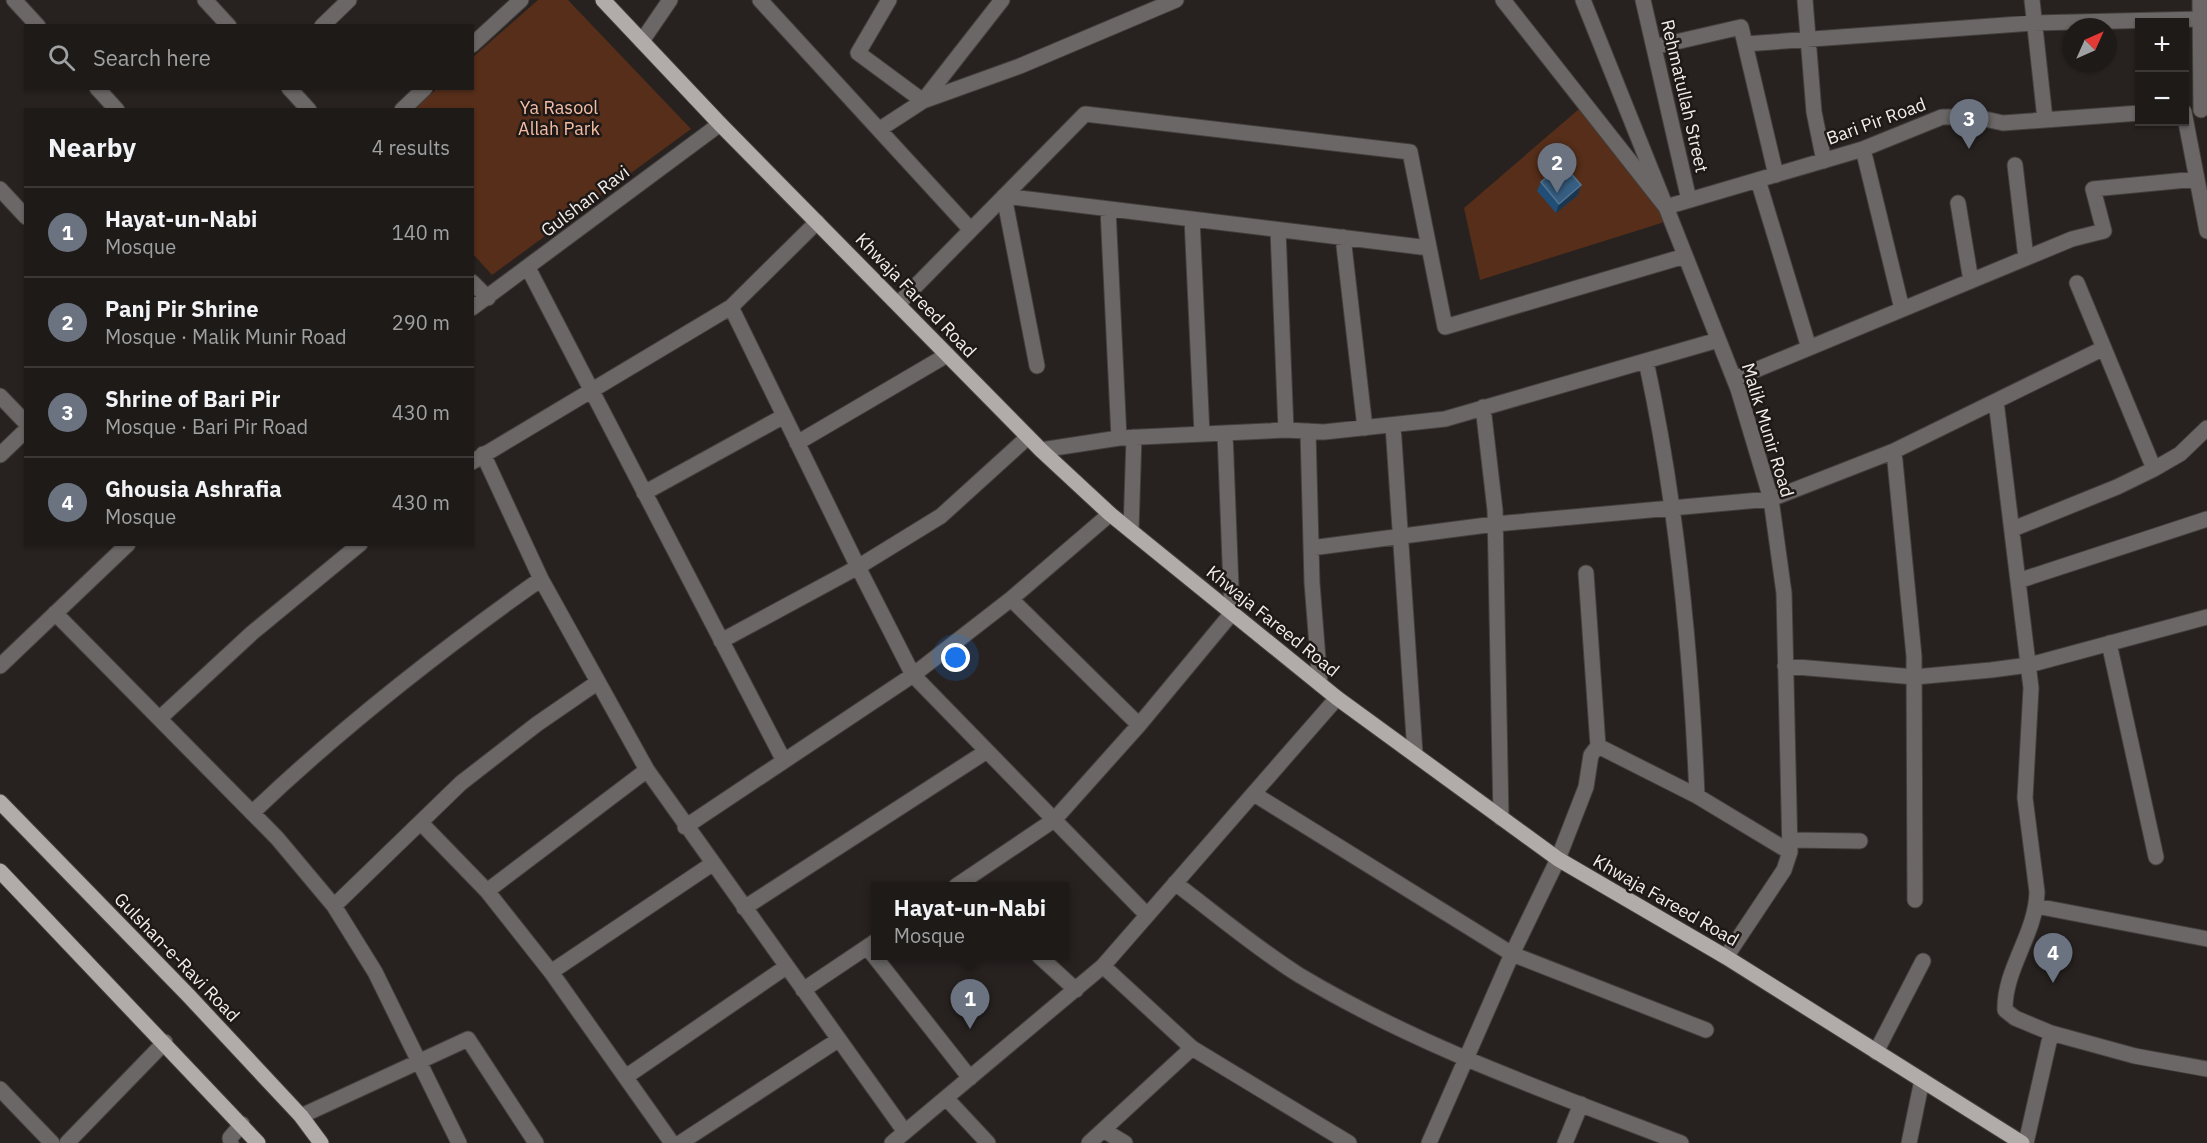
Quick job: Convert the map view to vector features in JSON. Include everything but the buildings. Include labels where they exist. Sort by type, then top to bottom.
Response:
[{"type":"main road","name":"Khwaja Fareed Road","points":[[603,0],[720,124],[1041,450],[1110,514],[1337,698],[1558,859],[1726,957],[2024,1143]]},
{"type":"main road","name":"Gulshan-e-Ravi Road","points":[[0,802],[188,994],[301,1116],[321,1143]]},
{"type":"main road","points":[[0,872],[165,1042],[258,1143]]},
{"type":"street","points":[[14,0],[36,24]]},
{"type":"street","points":[[205,0],[227,24]]},
{"type":"street","points":[[324,24],[349,0]]},
{"type":"street","points":[[474,43],[521,0]]},
{"type":"street","points":[[642,41],[670,0]]},
{"type":"street","points":[[760,0],[776,7],[880,129],[971,230]]},
{"type":"street","points":[[889,0],[858,53],[923,101]]},
{"type":"street","points":[[923,101],[1002,0]]},
{"type":"street","points":[[880,129],[923,101],[1020,66],[1176,0]]},
{"type":"street","name":"Malik Munir Road","points":[[1503,0],[1666,207],[1734,379],[1772,498],[1784,593],[1790,846],[1784,870],[1726,957]]},
{"type":"street","points":[[1583,0],[1666,207]]},
{"type":"street","name":"Rehmatullah Street","points":[[1643,0],[1689,200]]},
{"type":"street","points":[[1805,0],[1814,112],[1824,161]]},
{"type":"street","points":[[2032,0],[2044,119]]},
{"type":"street","points":[[2189,111],[2204,110],[2200,0]]},
{"type":"street","points":[[1745,44],[2033,23],[2201,19]]},
{"type":"street","points":[[1654,46],[1741,27],[1776,175]]},
{"type":"street","points":[[99,90],[115,108]]},
{"type":"street","points":[[291,90],[307,108]]},
{"type":"street","points":[[404,108],[423,90]]},
{"type":"street","name":"Bari Pir Road","points":[[1666,207],[1863,149],[1942,117],[1976,117],[2003,123],[2135,113]]},
{"type":"street","points":[[898,304],[1085,114],[1410,152],[1445,327],[1685,256]]},
{"type":"street","name":"Gulshan Ravi","points":[[474,307],[720,124]]},
{"type":"street","points":[[2187,126],[2207,227]]},
{"type":"street","points":[[1863,149],[1902,309]]},
{"type":"street","points":[[2015,165],[2026,258]]},
{"type":"street","points":[[1734,379],[2072,239],[2104,231],[2093,189],[2197,179]]},
{"type":"street","points":[[1758,180],[1809,348]]},
{"type":"street","points":[[0,189],[24,215]]},
{"type":"street","points":[[1004,196],[1429,248]]},
{"type":"street","points":[[1004,196],[1036,366]]},
{"type":"street","points":[[1958,203],[1971,281]]},
{"type":"street","points":[[1108,209],[1127,437],[1131,531]]},
{"type":"street","points":[[1192,219],[1202,434]]},
{"type":"street","points":[[817,222],[731,307],[478,458],[541,579],[647,770],[685,827],[905,1132]]},
{"type":"street","points":[[1278,230],[1286,430]]},
{"type":"street","points":[[1344,237],[1365,428]]},
{"type":"street","points":[[528,268],[784,761]]},
{"type":"street","points":[[2078,283],[2154,469]]},
{"type":"street","points":[[474,284],[488,298]]},
{"type":"street","points":[[731,307],[858,567],[914,675],[1147,915]]},
{"type":"street","points":[[1041,450],[1127,437],[1365,428],[1445,419],[1718,340]]},
{"type":"street","points":[[1311,548],[1495,524],[1772,498],[1894,451],[2104,348]]},
{"type":"street","points":[[797,443],[947,355]]},
{"type":"street","points":[[1646,361],[1663,440],[1671,508],[1693,700],[1697,795]]},
{"type":"street","points":[[0,396],[24,421]]},
{"type":"street","points":[[1995,401],[2013,529],[2031,688],[2025,798],[2036,906],[2005,991],[2005,1010],[2015,1018],[2051,1033],[2135,1056],[2207,1069]]},
{"type":"street","points":[[1483,408],[1495,524],[1501,818]]},
{"type":"street","points":[[644,493],[784,417]]},
{"type":"street","points":[[1393,425],[1415,753]]},
{"type":"street","points":[[2013,529],[2117,487],[2154,469],[2181,454],[2207,428]]},
{"type":"street","points":[[1308,431],[1311,548],[1320,684]]},
{"type":"street","points":[[0,455],[24,432]]},
{"type":"street","points":[[965,882],[1054,820],[1139,725],[1232,613],[1225,433]]},
{"type":"street","points":[[721,641],[858,567],[941,516],[1028,437]]},
{"type":"street","points":[[1894,451],[1914,677],[1915,900]]},
{"type":"street","points":[[685,827],[914,675],[1011,599],[1110,514]]},
{"type":"street","points":[[2018,581],[2207,519]]},
{"type":"street","points":[[0,666],[126,546]]},
{"type":"street","points":[[160,718],[252,633],[358,546]]},
{"type":"street","points":[[1429,1143],[1512,954],[1558,859],[1586,787],[1591,755],[1598,746],[1586,573]]},
{"type":"street","points":[[252,813],[315,754],[439,652],[541,579]]},
{"type":"street","points":[[1011,599],[1139,725]]},
{"type":"street","points":[[55,613],[277,838],[334,906],[375,972],[459,1143]]},
{"type":"street","points":[[1785,666],[1914,677],[2029,665],[2207,617]]},
{"type":"street","points":[[2109,643],[2156,857]]},
{"type":"street","points":[[334,906],[461,783],[537,724],[598,682]]},
{"type":"street","points":[[892,1143],[1103,966],[1337,698]]},
{"type":"street","points":[[1598,746],[1697,795],[1790,846],[1860,841]]},
{"type":"street","points":[[744,908],[987,751]]},
{"type":"street","points":[[487,891],[647,770]]},
{"type":"street","points":[[1254,794],[1512,954],[1706,1029]]},
{"type":"street","points":[[421,824],[487,891],[551,972],[627,1076],[672,1143]]},
{"type":"street","points":[[551,972],[712,864]]},
{"type":"street","points":[[1175,884],[1298,974],[1401,1030],[1466,1059],[1681,1143]]},
{"type":"street","points":[[2036,906],[2207,939]]},
{"type":"street","points":[[803,990],[871,944]]},
{"type":"street","points":[[883,960],[970,1078]]},
{"type":"street","points":[[1043,960],[1076,990]]},
{"type":"street","points":[[1876,1052],[1923,961]]},
{"type":"street","points":[[1103,966],[1192,1048],[1349,1143]]},
{"type":"street","points":[[627,1076],[786,967]]},
{"type":"street","points":[[2024,1143],[2051,1033]]},
{"type":"street","points":[[301,1116],[468,1039],[536,1143]]},
{"type":"street","points":[[680,1143],[838,1040]]},
{"type":"street","points":[[67,1143],[165,1042]]},
{"type":"street","points":[[1089,1143],[1192,1048]]},
{"type":"street","points":[[1909,1143],[1922,1080]]},
{"type":"street","points":[[0,1089],[52,1143]]},
{"type":"street","points":[[946,1098],[988,1143]]},
{"type":"street","points":[[1564,1143],[1581,1104]]},
{"type":"street","points":[[231,1143],[230,1138],[242,1124]]},
{"type":"street","points":[[1103,1130],[1125,1143]]},
{"type":"green space","name":"Ya Rasool Allah Park","points":[[538,0],[568,0],[691,129],[492,275],[474,255],[474,108],[414,108],[436,90],[474,90],[474,56]]},
{"type":"green space","points":[[1586,103],[1671,220],[1480,280],[1464,208]]},
{"type":"place","name":"Shrine of Bari Pir","points":[[1969,149]]},
{"type":"place","name":"Panj Pir Shrine","points":[[1557,193]]},
{"type":"place","name":"Ghousia Ashrafia","points":[[2053,983]]},
{"type":"place","name":"Hayat-un-Nabi","points":[[970,1029]]}]
